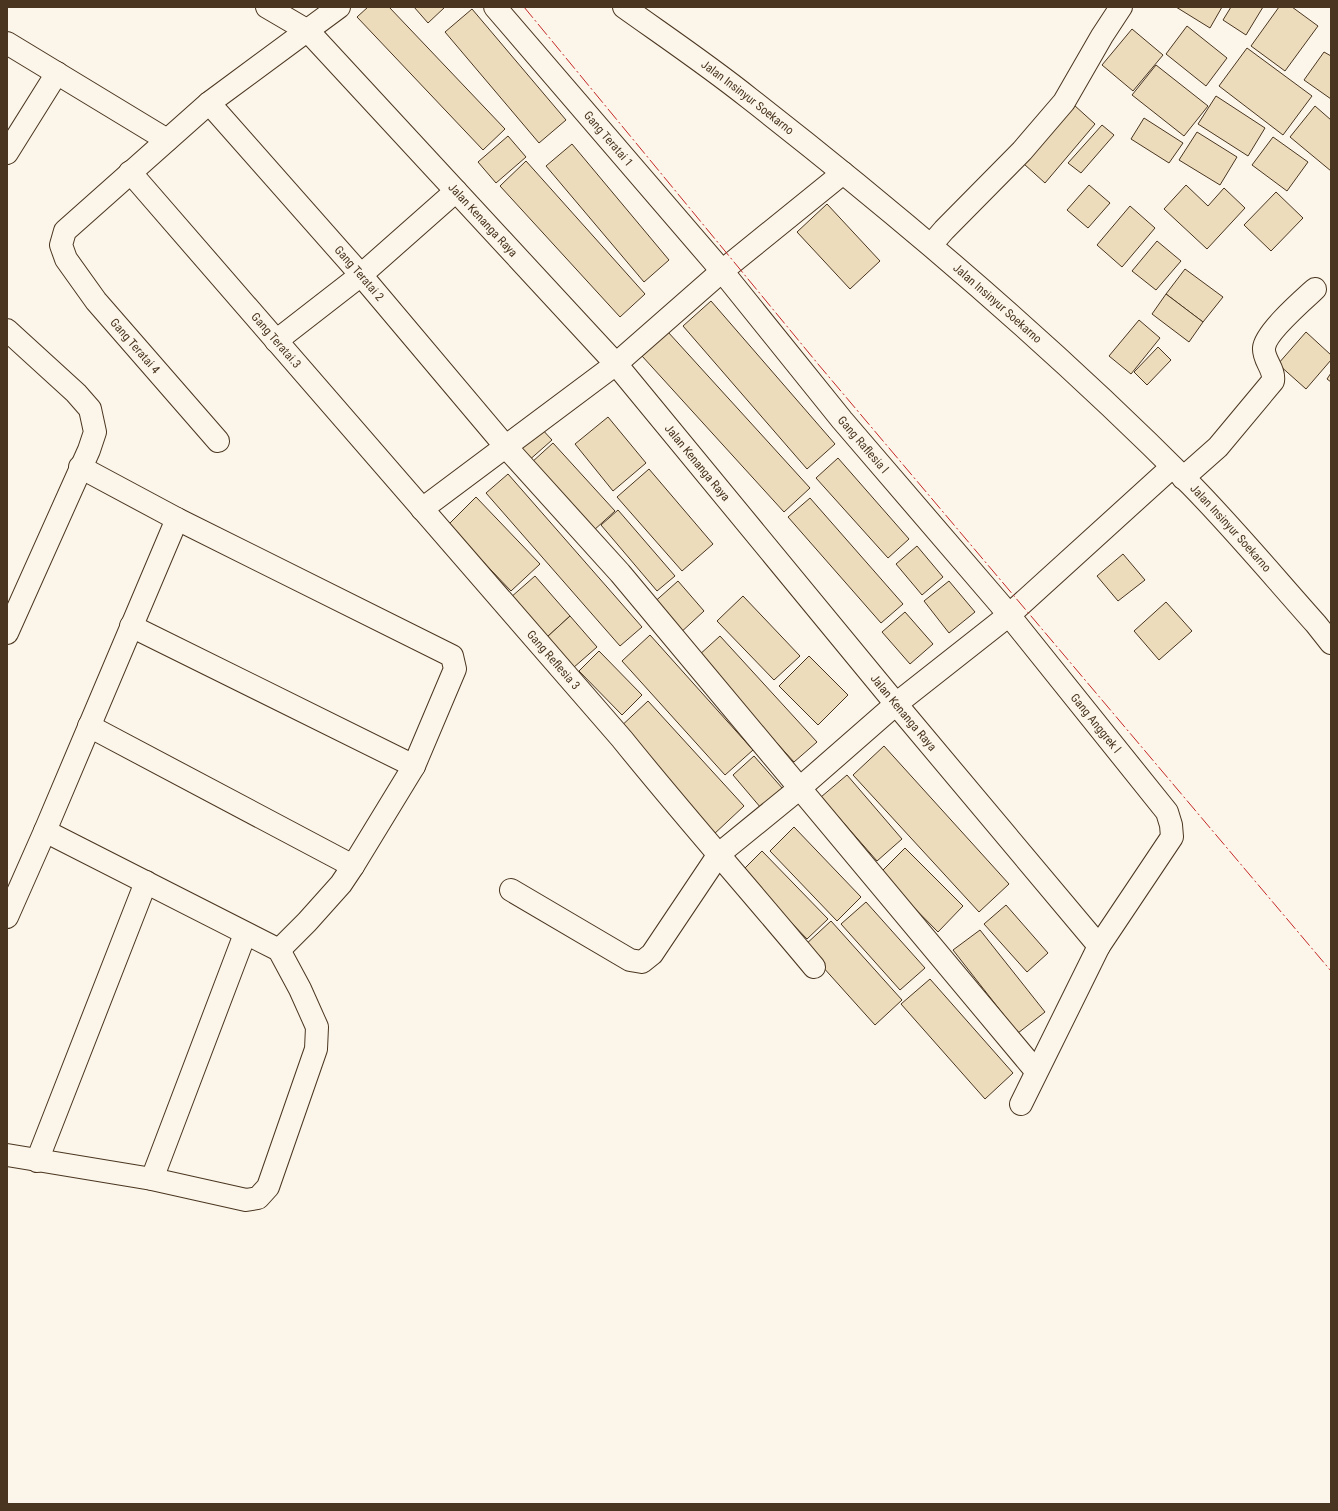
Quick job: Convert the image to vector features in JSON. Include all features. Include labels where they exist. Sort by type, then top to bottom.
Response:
[{"type":"street","name":"Jalan Kenanga Raya","points":[[267,7],[308,31],[616,364],[896,704],[1100,946]]},
{"type":"street","points":[[130,172],[209,103],[339,7]]},
{"type":"street","name":"Gang Teratai 1","points":[[495,7],[722,271]]},
{"type":"street","name":"Jalan Insinyur Soekarno","points":[[624,7],[748,97],[843,174],[938,238],[1058,357],[1178,472],[1316,624],[1331,643]]},
{"type":"street","points":[[938,238],[1022,151],[1064,102],[1102,36],[1121,7]]},
{"type":"street","points":[[7,43],[167,140]]},
{"type":"street","points":[[7,153],[57,73]]},
{"type":"street","name":"Gang Teratai 2","points":[[209,103],[361,275],[506,447],[620,573],[1036,1071]]},
{"type":"street","name":"Gang Teratai 4","points":[[130,172],[65,231],[61,245],[66,259],[96,301],[218,441]]},
{"type":"street","name":"Gang Teratai.3","points":[[130,172],[422,509]]},
{"type":"street","points":[[422,509],[616,364],[722,271],[843,174]]},
{"type":"street","points":[[276,341],[361,275],[456,191]]},
{"type":"street","name":"Gang Raflesia l","points":[[722,271],[842,420],[1009,615]]},
{"type":"street","points":[[511,890],[630,960],[642,962],[652,954],[719,854],[800,788],[896,704],[1009,615],[1178,472],[1199,464],[1218,447],[1272,381],[1274,374],[1264,350],[1265,342],[1283,320],[1315,289]]},
{"type":"street","points":[[7,633],[80,467],[89,450],[95,432],[90,409],[76,393],[8,335]]},
{"type":"street","points":[[80,467],[177,519],[452,656],[455,669],[449,688],[414,766],[341,884],[307,922],[279,950]]},
{"type":"street","name":"Gang Reflesia 3","points":[[422,509],[622,739],[682,813],[719,854],[814,967]]},
{"type":"street","points":[[7,917],[177,519]]},
{"type":"street","name":"Gang Anggrek l","points":[[1009,615],[1167,812],[1171,825],[1172,837],[1100,946]]},
{"type":"street","points":[[131,626],[414,766]]},
{"type":"street","points":[[89,726],[353,866]]},
{"type":"street","points":[[7,1156],[152,1179],[246,1200],[258,1198],[268,1188],[316,1049],[316,1027],[300,989],[279,950],[45,831]]},
{"type":"street","points":[[37,1161],[146,882]]},
{"type":"street","points":[[152,1179],[245,934]]},
{"type":"street","points":[[1021,1104],[1036,1071],[1100,946]]},
{"type":"building","points":[[368,7],[389,7],[505,129],[483,150],[357,17]]},
{"type":"building","points":[[414,7],[445,7],[428,23]]},
{"type":"building","points":[[1176,7],[1222,7],[1210,28]]},
{"type":"building","points":[[1231,7],[1263,7],[1246,35],[1223,20]]},
{"type":"building","points":[[1279,7],[1292,7],[1318,26],[1285,71],[1251,46]]},
{"type":"building","points":[[472,9],[566,120],[539,143],[445,32]]},
{"type":"building","points":[[1187,26],[1227,58],[1206,86],[1166,54]]},
{"type":"building","points":[[1132,29],[1163,55],[1133,91],[1102,65]]},
{"type":"building","points":[[1247,48],[1312,96],[1283,135],[1219,86]]},
{"type":"building","points":[[1324,52],[1331,56],[1331,99],[1304,80]]},
{"type":"building","points":[[1156,65],[1208,106],[1184,136],[1132,95]]},
{"type":"building","points":[[1216,96],[1265,128],[1248,156],[1198,124]]},
{"type":"building","points":[[1074,105],[1095,124],[1045,183],[1024,164]]},
{"type":"building","points":[[1315,106],[1331,120],[1331,171],[1290,137]]},
{"type":"building","points":[[1144,118],[1183,143],[1169,163],[1131,139]]},
{"type":"building","points":[[1102,125],[1114,135],[1081,173],[1068,163]]},
{"type":"building","points":[[1197,132],[1237,157],[1220,185],[1179,160]]},
{"type":"building","points":[[508,136],[526,157],[496,183],[478,162]]},
{"type":"building","points":[[1273,137],[1308,162],[1287,191],[1252,165]]},
{"type":"building","points":[[572,144],[669,260],[644,282],[546,166]]},
{"type":"building","points":[[526,161],[645,294],[620,317],[500,186]]},
{"type":"building","points":[[1089,185],[1110,203],[1088,228],[1067,210]]},
{"type":"building","points":[[1186,185],[1208,206],[1224,188],[1245,208],[1207,249],[1164,209]]},
{"type":"building","points":[[1276,192],[1303,218],[1271,251],[1244,225]]},
{"type":"building","points":[[827,204],[880,261],[850,289],[797,232]]},
{"type":"building","points":[[1130,206],[1155,228],[1122,267],[1097,245]]},
{"type":"building","points":[[1157,241],[1181,261],[1156,290],[1132,271]]},
{"type":"building","points":[[1185,269],[1223,297],[1203,322],[1166,294]]},
{"type":"building","points":[[1166,294],[1203,322],[1189,342],[1152,314]]},
{"type":"building","points":[[711,301],[835,444],[807,469],[683,326]]},
{"type":"building","points":[[1139,320],[1160,338],[1131,374],[1109,356]]},
{"type":"building","points":[[668,332],[810,488],[784,512],[642,356]]},
{"type":"building","points":[[1306,332],[1331,355],[1331,360],[1306,389],[1278,364]]},
{"type":"building","points":[[1158,347],[1171,360],[1147,385],[1134,372]]},
{"type":"building","points":[[1331,373],[1331,382],[1327,379]]},
{"type":"building","points":[[608,417],[646,463],[613,491],[575,444]]},
{"type":"building","points":[[540,427],[552,440],[527,462],[515,449]]},
{"type":"building","points":[[553,443],[615,511],[593,531],[531,463]]},
{"type":"building","points":[[838,458],[909,539],[888,558],[816,478]]},
{"type":"building","points":[[649,469],[713,544],[682,571],[617,497]]},
{"type":"building","points":[[508,474],[642,627],[620,646],[486,493]]},
{"type":"building","points":[[476,497],[540,564],[511,591],[448,525]]},
{"type":"building","points":[[810,498],[903,604],[881,623],[788,517]]},
{"type":"building","points":[[618,510],[675,576],[657,591],[601,525]]},
{"type":"building","points":[[917,546],[943,577],[922,595],[896,564]]},
{"type":"building","points":[[1123,554],[1145,580],[1118,601],[1097,576]]},
{"type":"building","points":[[535,576],[570,616],[546,638],[510,598]]},
{"type":"building","points":[[678,581],[704,611],[678,635],[651,605]]},
{"type":"building","points":[[949,581],[975,612],[949,633],[924,601]]},
{"type":"building","points":[[743,596],[800,656],[774,680],[717,621]]},
{"type":"building","points":[[1166,602],[1192,631],[1159,660],[1134,631]]},
{"type":"building","points":[[905,612],[933,644],[910,664],[882,632]]},
{"type":"building","points":[[570,616],[597,647],[573,668],[546,638]]},
{"type":"building","points":[[650,635],[753,750],[725,775],[622,661]]},
{"type":"building","points":[[720,636],[817,742],[794,762],[698,656]]},
{"type":"building","points":[[599,651],[642,695],[622,715],[579,671]]},
{"type":"building","points":[[809,656],[848,695],[818,725],[779,686]]},
{"type":"building","points":[[648,701],[744,806],[713,835],[617,730]]},
{"type":"building","points":[[884,746],[1009,884],[979,912],[853,775]]},
{"type":"building","points":[[754,756],[783,789],[761,808],[733,775]]},
{"type":"building","points":[[847,775],[902,839],[877,861],[821,797]]},
{"type":"building","points":[[794,827],[861,897],[837,921],[770,851]]},
{"type":"building","points":[[905,848],[963,906],[938,932],[880,873]]},
{"type":"building","points":[[762,851],[828,919],[807,939],[742,871]]},
{"type":"building","points":[[866,902],[925,968],[900,990],[841,924]]},
{"type":"building","points":[[1006,905],[1048,953],[1027,972],[984,924]]},
{"type":"building","points":[[831,921],[902,1000],[875,1025],[804,946]]},
{"type":"building","points":[[980,930],[1045,1012],[1018,1033],[953,950]]},
{"type":"building","points":[[930,979],[1013,1073],[985,1099],[901,1004]]},
{"type":"power","points":[[524,7],[818,364],[1331,971]]}]
